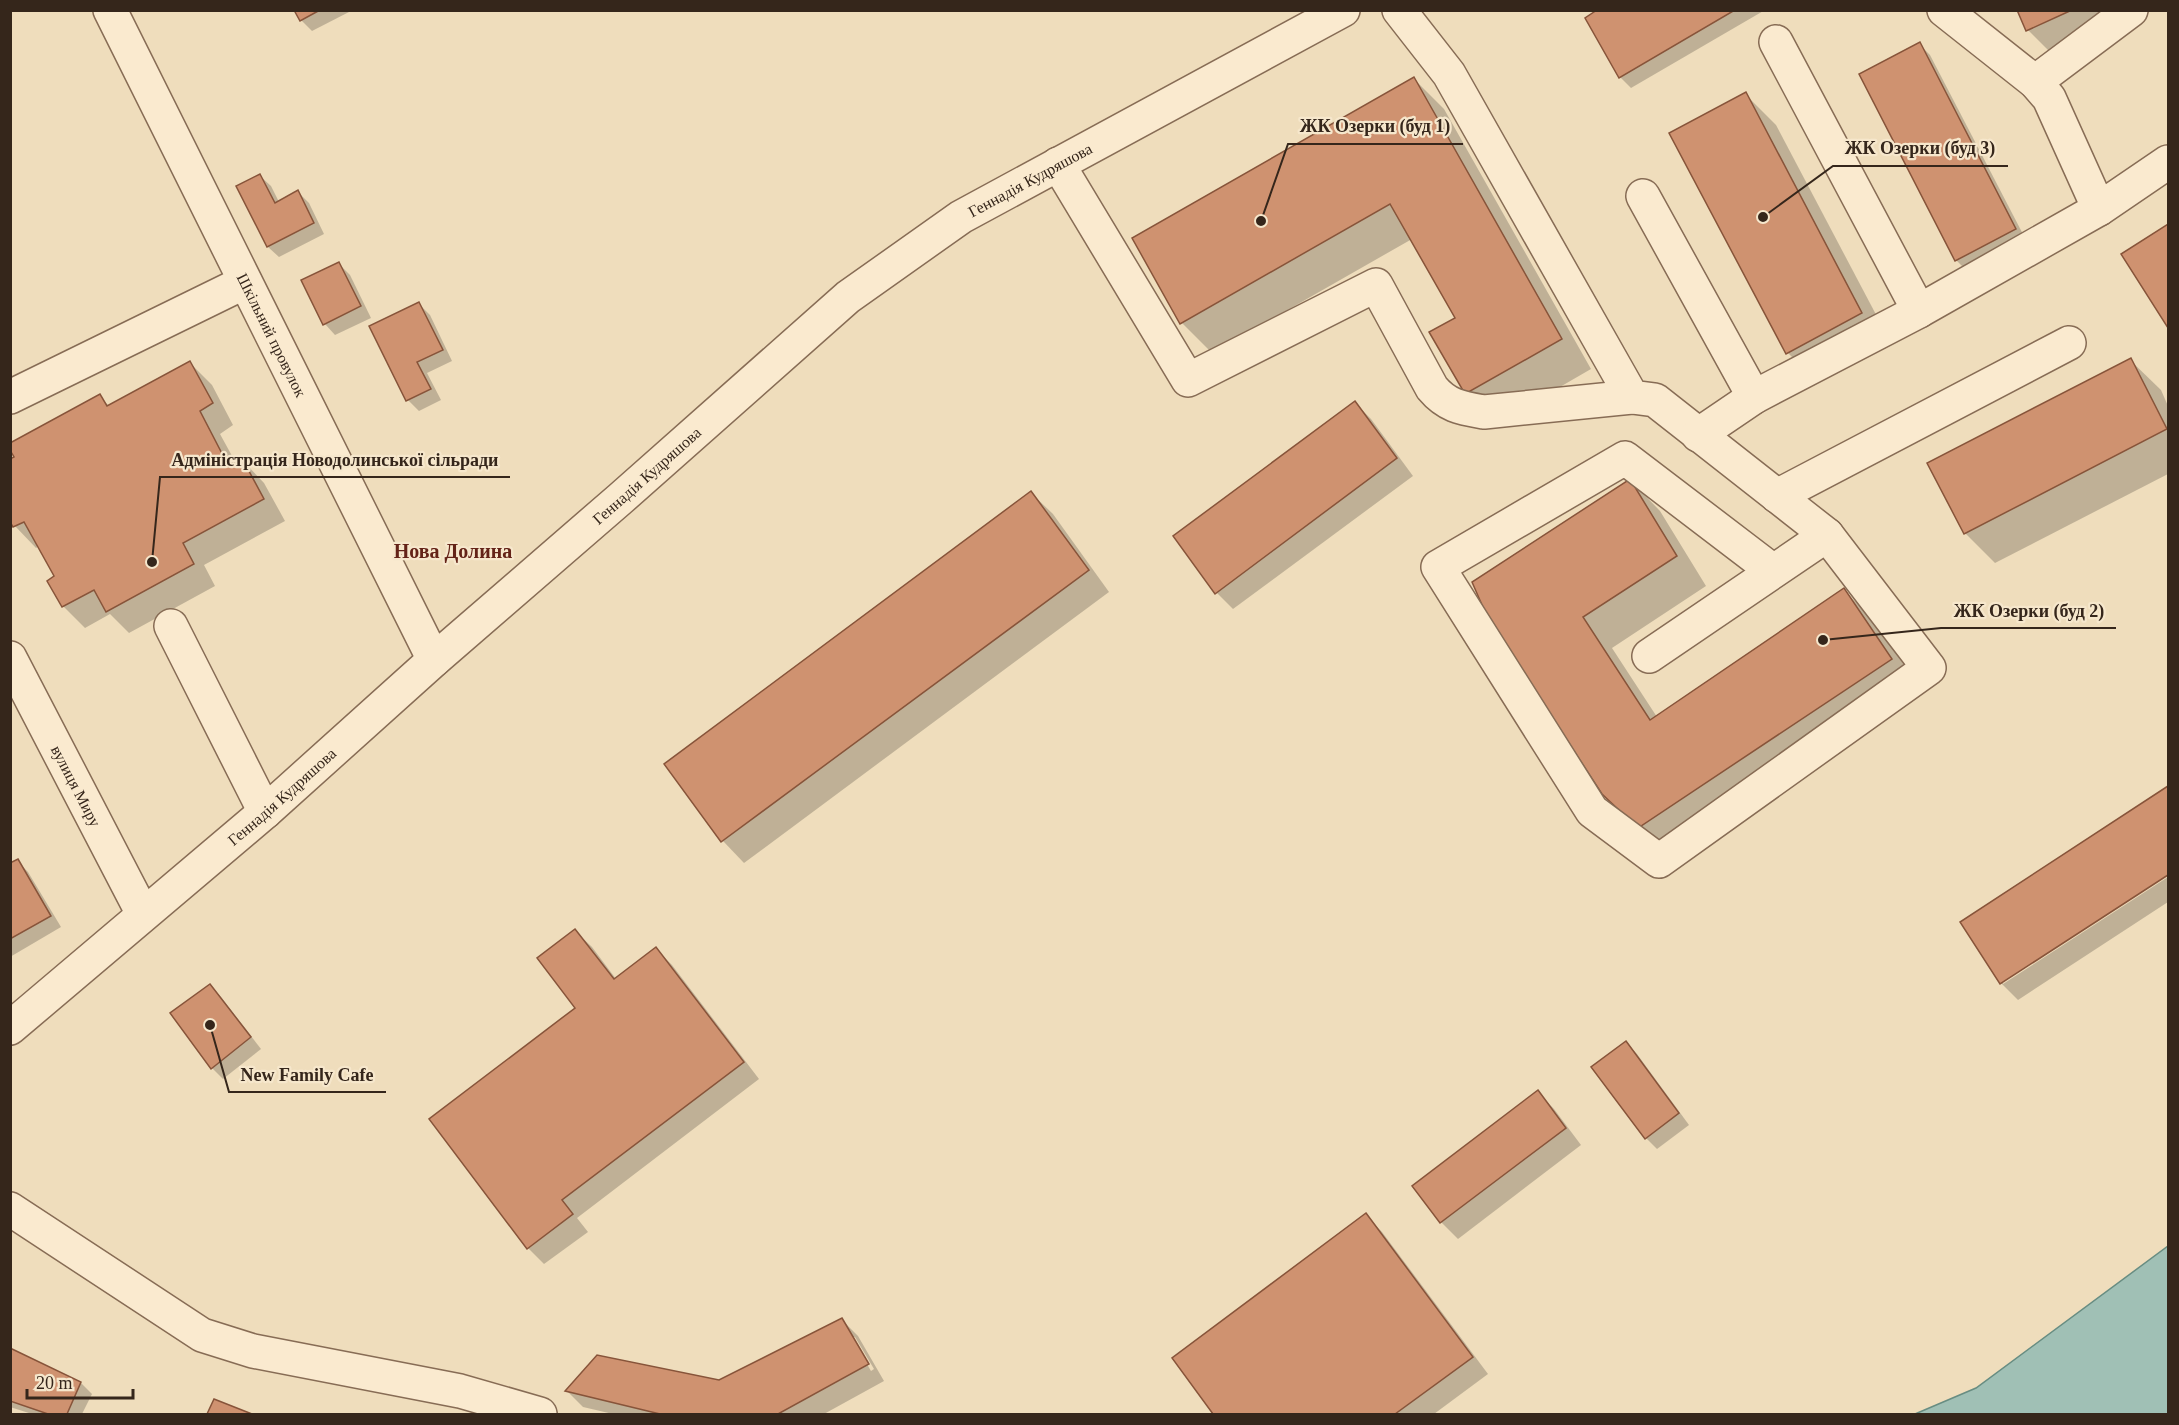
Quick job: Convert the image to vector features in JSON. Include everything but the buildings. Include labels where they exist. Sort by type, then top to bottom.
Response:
[{"type":"street","name":"Геннадія Кудряшова","points":[[10,1028],[265,812],[434,660],[848,297],[961,217],[1343,10]]},
{"type":"street","points":[[1399,10],[1449,74],[1632,397]]},
{"type":"street","points":[[1944,10],[2035,82],[2049,98],[2099,209]]},
{"type":"street","points":[[2035,82],[2131,10]]},
{"type":"street","name":"Шкільний провулок","points":[[119,14],[245,282],[434,660]]},
{"type":"street","points":[[1776,42],[1918,311]]},
{"type":"street","points":[[1698,435],[1754,397],[1918,311],[2099,209],[2169,162]]},
{"type":"street","points":[[1058,164],[1188,380],[1376,285],[1432,388],[1442,400],[1462,408],[1484,411],[1632,397],[1654,400],[1827,534],[1929,668],[1659,861],[1592,811],[1438,567],[1625,459],[1773,571]]},
{"type":"street","points":[[1643,196],[1754,397]]},
{"type":"street","points":[[10,397],[245,282]]},
{"type":"street","points":[[1778,496],[2069,343]]},
{"type":"street","points":[[1649,656],[1827,534]]},
{"type":"street","points":[[171,626],[265,812]]},
{"type":"street","name":"вулиця Миру","points":[[10,658],[143,914]]},
{"type":"street","points":[[10,1209],[202,1335],[253,1351],[460,1391],[540,1414]]},
{"type":"water","points":[[2168,1246],[2168,1414],[1915,1414],[1976,1388]]},
{"type":"place","name":"ЖК Озерки (буд 3)","points":[[1763,217]]},
{"type":"place","name":"ЖК Озерки (буд 1)","points":[[1261,221]]},
{"type":"place","name":"Адміністрація Новодолинської сільради","points":[[152,562]]},
{"type":"place","name":"ЖК Озерки (буд 2)","points":[[1823,640]]},
{"type":"place","name":"New Family Cafe","points":[[210,1025]]},
{"type":"district","name":"Нова Долина","points":[[453,551]]}]
